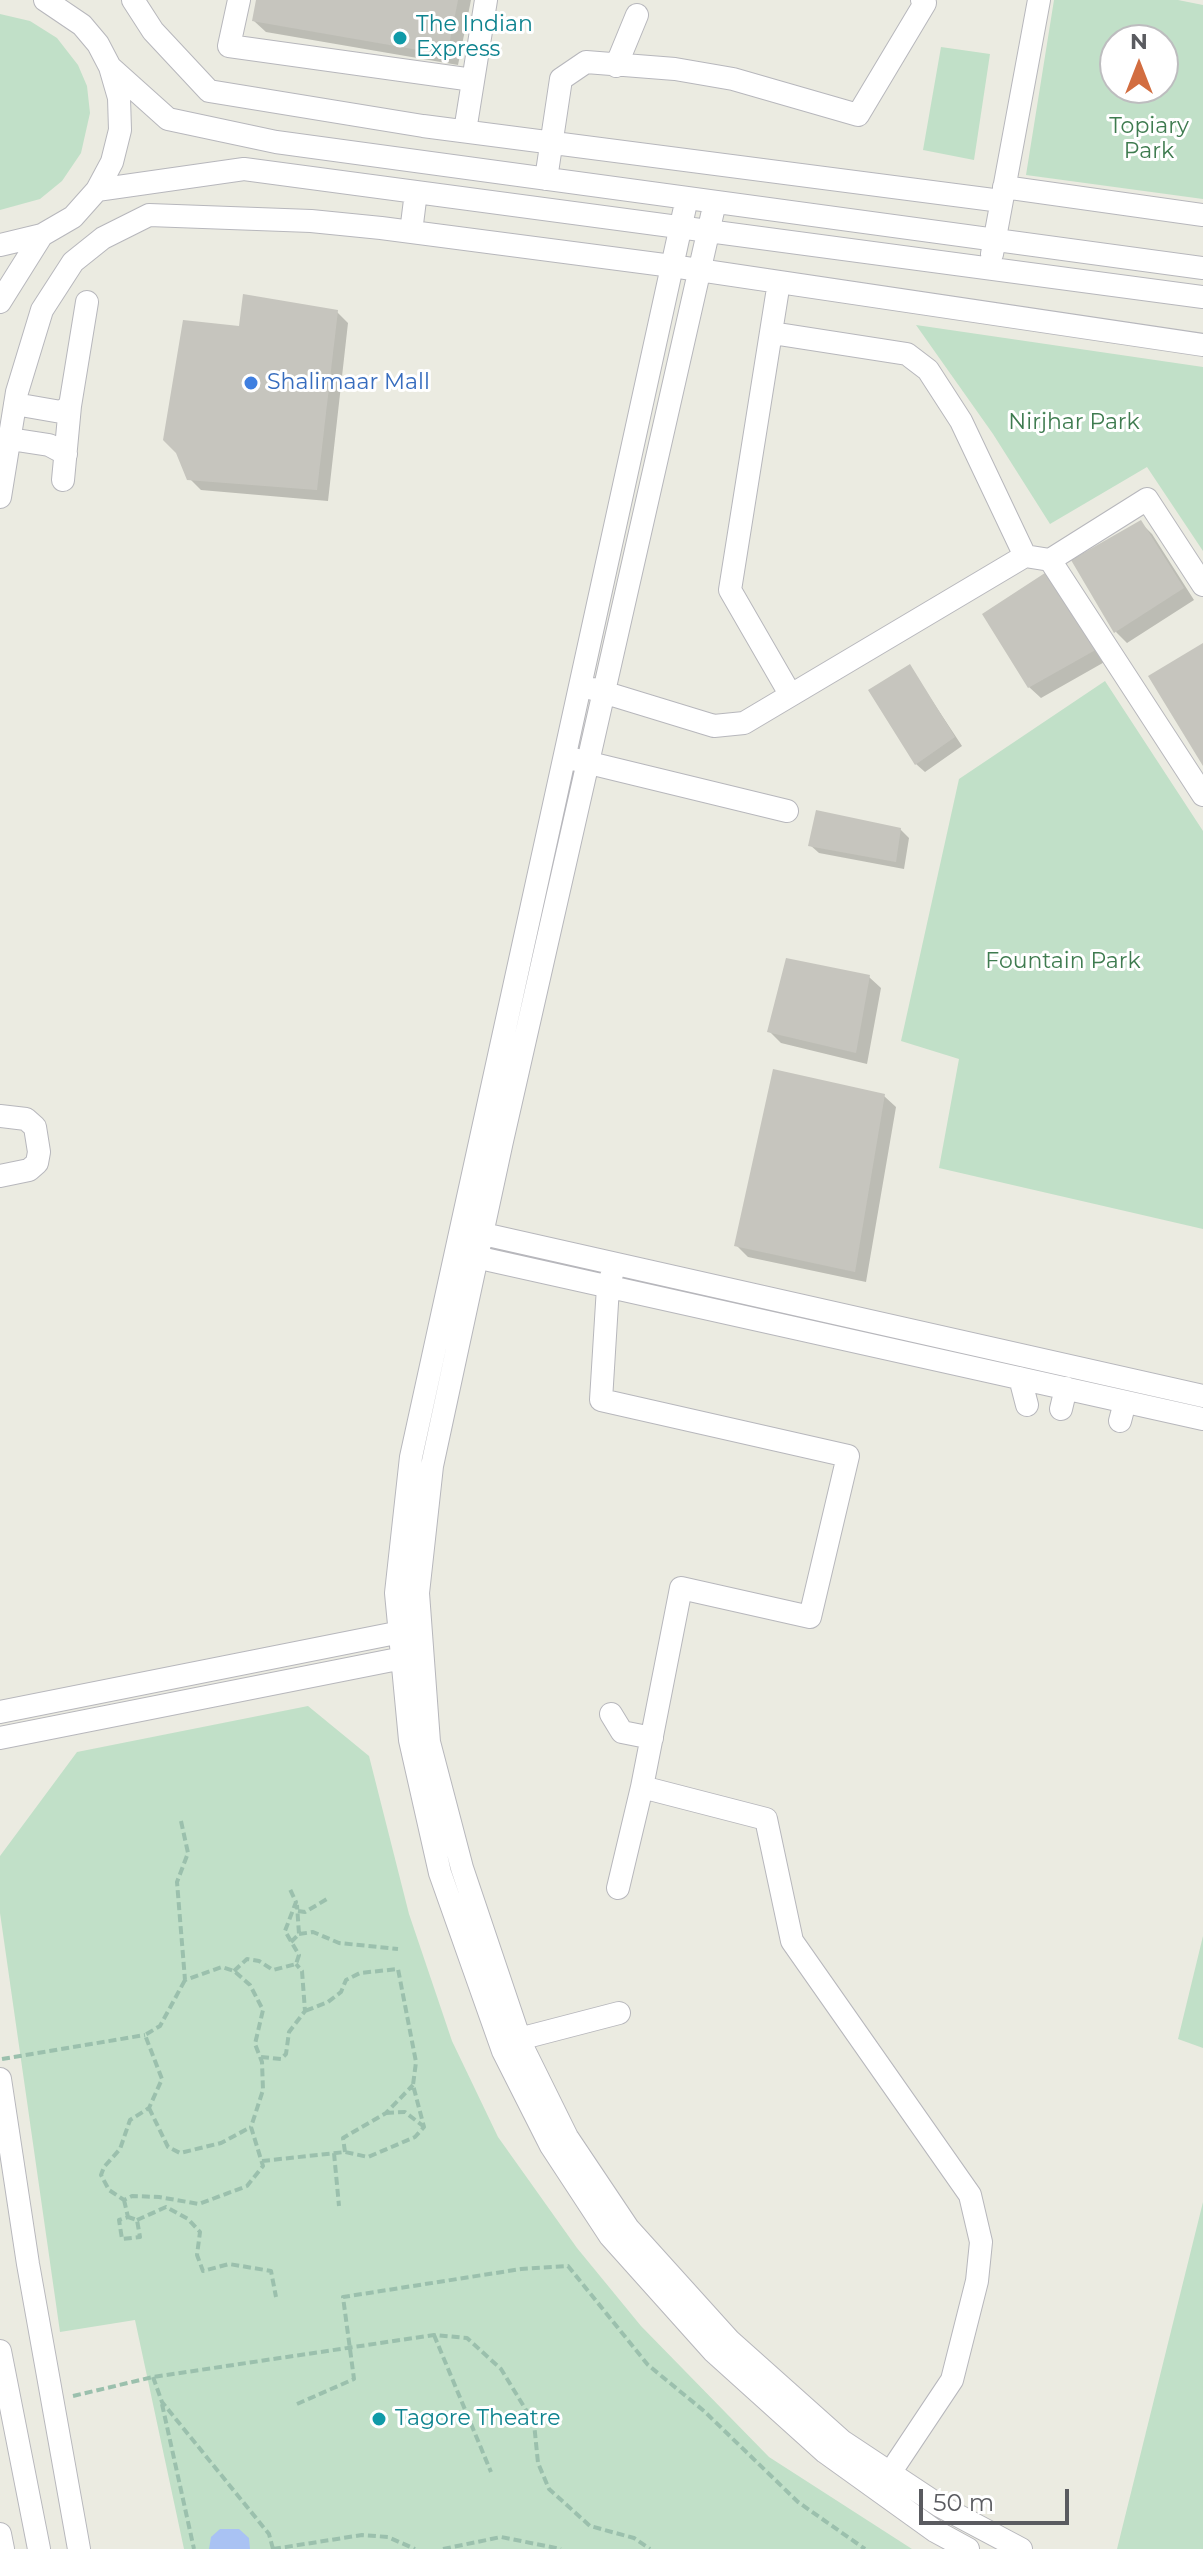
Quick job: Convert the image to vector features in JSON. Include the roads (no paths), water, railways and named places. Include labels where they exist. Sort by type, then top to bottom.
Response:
[{"type":"street","points":[[45,0],[82,25]]},
{"type":"street","points":[[75,0],[82,25],[110,67],[168,119],[276,142],[1203,268]]},
{"type":"street","points":[[133,0],[153,31],[209,91],[465,131],[1203,215]]},
{"type":"street","points":[[239,0],[229,46],[473,80]]},
{"type":"street","points":[[465,131],[486,0]]},
{"type":"street","points":[[546,179],[561,79],[586,62],[675,69],[733,79],[858,115],[925,3],[922,0]]},
{"type":"street","points":[[989,268],[1039,0]]},
{"type":"street","points":[[616,66],[637,15]]},
{"type":"street","points":[[0,245],[42,235],[73,217],[97,190],[112,162],[120,130],[119,98],[110,67]]},
{"type":"street","points":[[97,190],[244,169],[1203,297]]},
{"type":"street","points":[[411,232],[416,192]]},
{"type":"street","points":[[687,198],[564,756],[466,1255],[411,1457],[396,1593],[410,1630],[410,1740],[440,1873],[503,2051],[551,2146],[610,2236],[713,2351],[825,2452],[935,2531],[968,2549]]},
{"type":"street","points":[[471,1231],[588,762],[715,202]]},
{"type":"street","points":[[0,497],[15,404],[29,343],[57,284],[73,262],[130,222],[149,215],[311,221],[411,232],[672,266],[1203,345]]},
{"type":"street","points":[[0,302],[42,235]]},
{"type":"street","points":[[779,282],[730,590],[790,694]]},
{"type":"street","points":[[63,480],[70,406],[87,302]]},
{"type":"street","points":[[772,333],[907,354],[928,370],[961,421],[1025,556]]},
{"type":"street","points":[[15,404],[61,412],[70,406]]},
{"type":"street","points":[[10,439],[49,445],[66,454]]},
{"type":"street","points":[[580,686],[714,726],[744,723],[1025,556],[1050,560],[1147,499],[1203,585]]},
{"type":"street","points":[[1050,560],[1203,795]]},
{"type":"street","points":[[564,756],[787,811]]},
{"type":"street","points":[[0,1116],[26,1119],[35,1127],[39,1152],[37,1163],[29,1170],[0,1176]]},
{"type":"street","points":[[471,1231],[1203,1396]]},
{"type":"street","points":[[466,1255],[1020,1378],[1063,1398],[1198,1426]]},
{"type":"street","points":[[615,1264],[608,1287],[601,1400],[848,1456],[810,1617],[681,1588],[642,1787],[618,1888]]},
{"type":"street","points":[[1020,1378],[1027,1405]]},
{"type":"street","points":[[0,1712],[410,1630]]},
{"type":"street","points":[[0,1738],[412,1657]]},
{"type":"street","points":[[412,1657],[429,1742],[462,1868],[519,2039],[567,2137],[628,2228],[730,2341],[842,2441],[940,2506],[1021,2549]]},
{"type":"street","points":[[232,1666],[237,1692]]},
{"type":"street","points":[[611,1714],[622,1732],[652,1738]]},
{"type":"street","points":[[642,1787],[766,1819],[792,1941],[970,2195],[981,2242],[977,2281],[952,2380],[890,2473]]},
{"type":"street","points":[[519,2039],[619,2013]]},
{"type":"street","points":[[0,2079],[79,2549]]},
{"type":"street","points":[[0,2351],[39,2549]]},
{"type":"street","points":[[0,2534],[3,2549]]},
{"type":"water","points":[[220,2529],[239,2529],[249,2538],[250,2549],[209,2549],[211,2537]]},
{"type":"place","name":"The Indian Express","points":[[400,38]]},
{"type":"place","name":"Shalimaar Mall","points":[[251,383]]},
{"type":"place","name":"Tagore Theatre","points":[[379,2419]]},
{"type":"park label","name":"Topiary Park","points":[[1149,140]]},
{"type":"park label","name":"Nirjhar Park","points":[[1074,423]]},
{"type":"park label","name":"Fountain Park","points":[[1063,962]]}]
